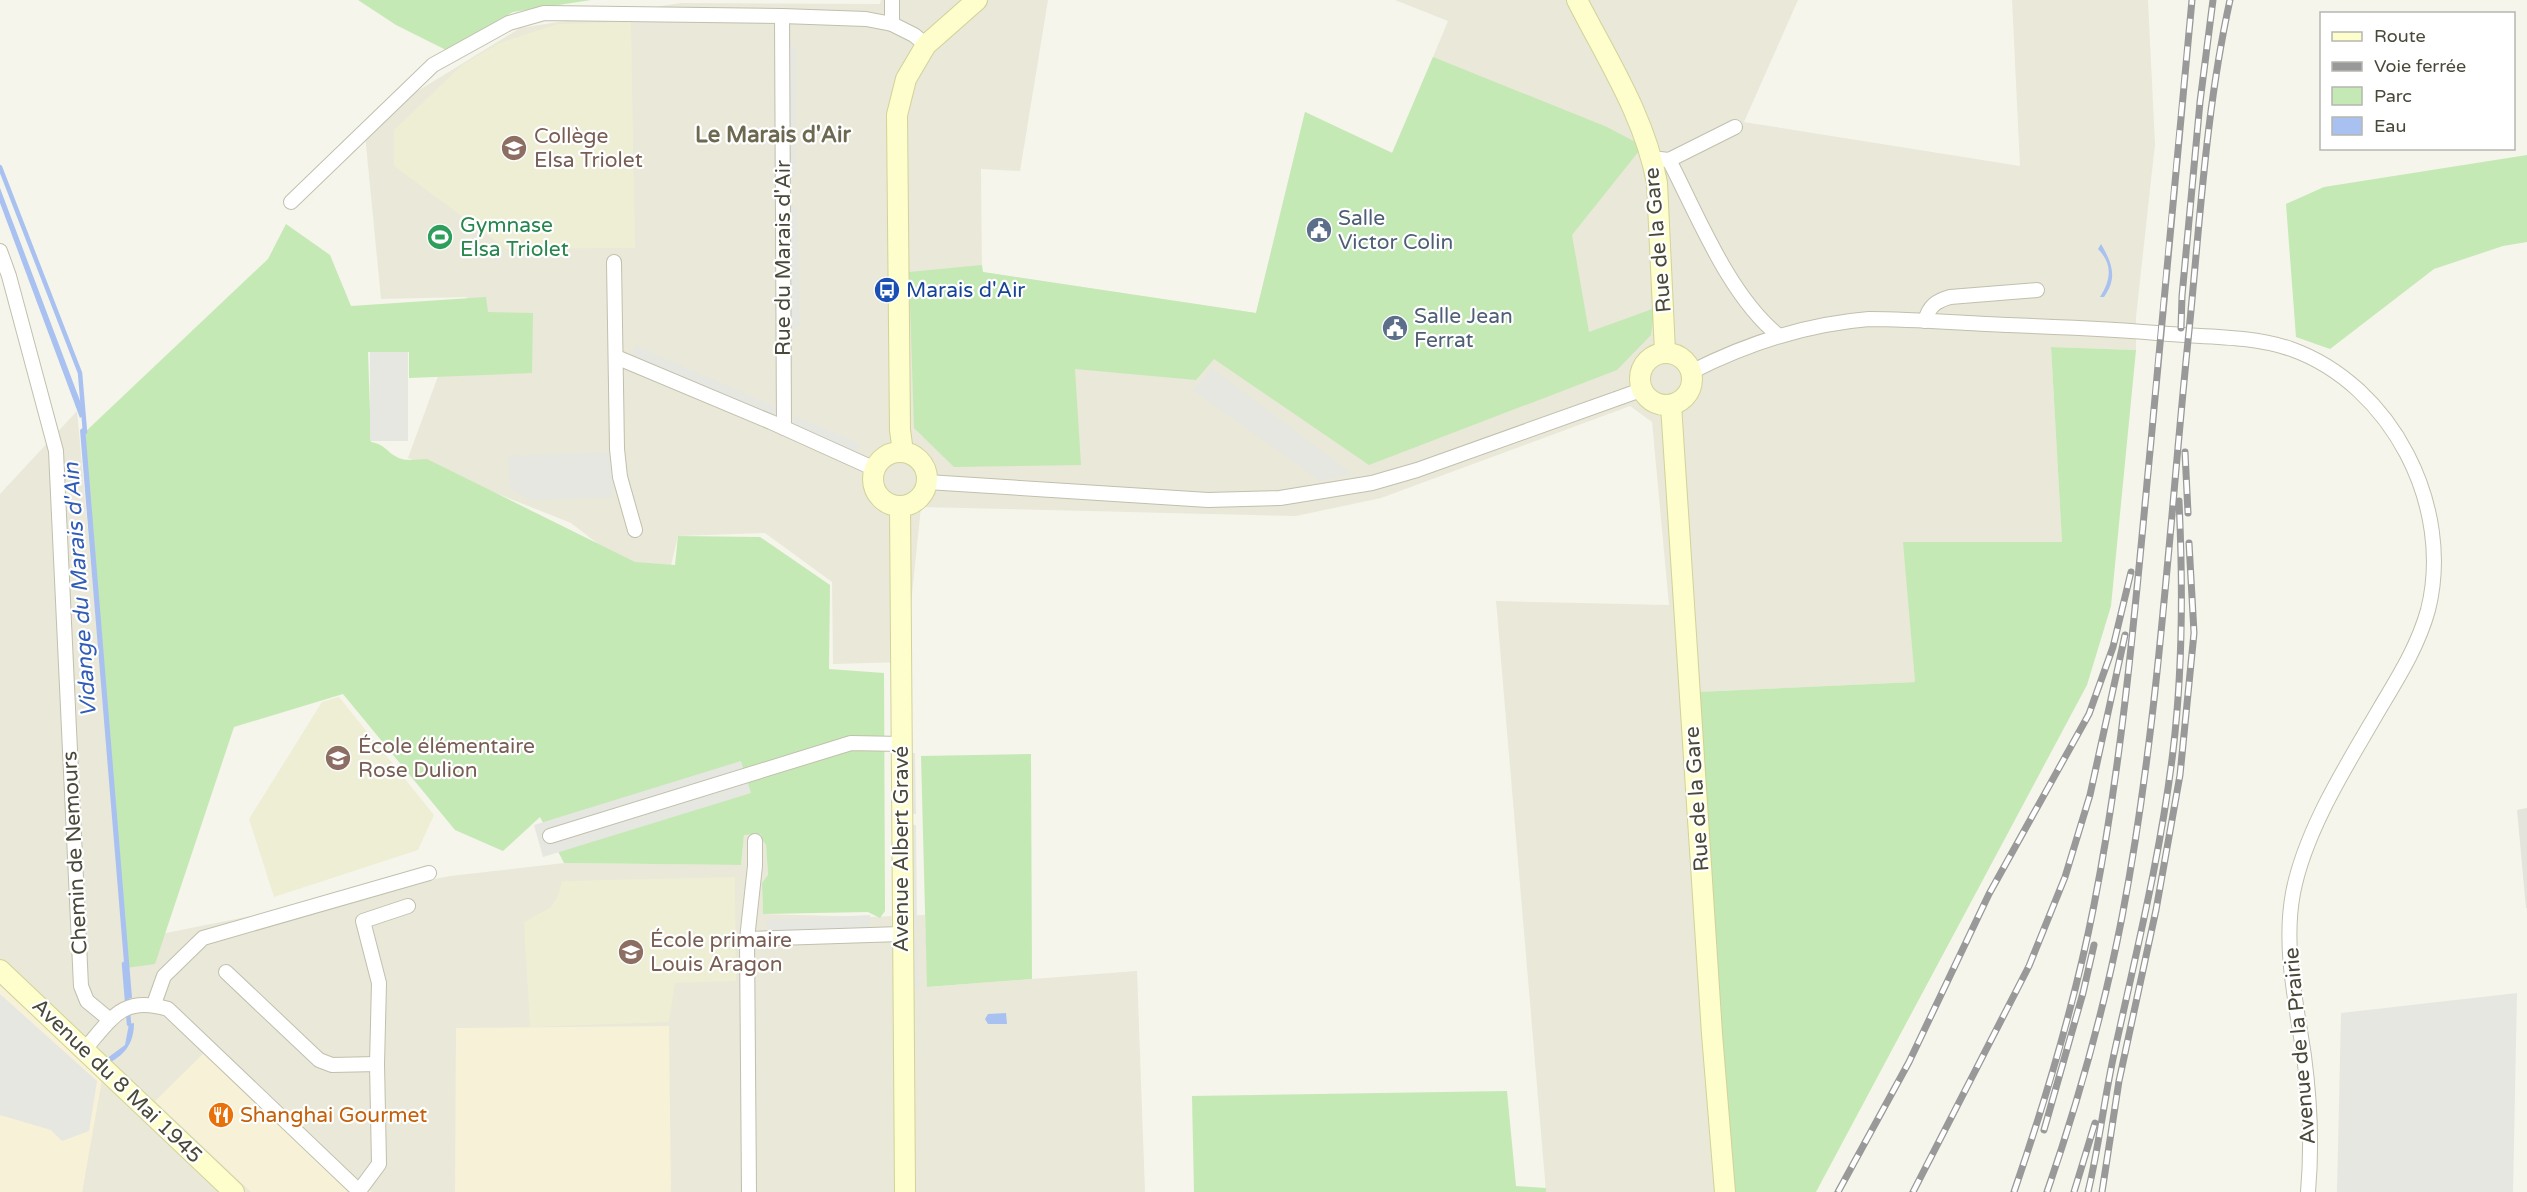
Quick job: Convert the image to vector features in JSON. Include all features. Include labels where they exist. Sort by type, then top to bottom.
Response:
[{"type":"main road","points":[[903,452],[900,430],[897,115],[906,79],[926,45],[977,0]]},
{"type":"main road","name":"Rue de la Gare","points":[[1577,0],[1661,159],[1657,183],[1665,352]]},
{"type":"main road","points":[[1665,352],[1681,358],[1691,372],[1690,389],[1686,396],[1671,405],[1659,405],[1648,400],[1641,390],[1639,380],[1641,369],[1646,361],[1655,355],[1665,352]]},
{"type":"main road","name":"Rue de la Gare","points":[[1671,405],[1713,1046],[1725,1192]]},
{"type":"main road","points":[[903,452],[918,459],[927,473],[927,482],[921,496],[908,505],[891,505],[878,494],[873,478],[875,469],[886,456],[903,452]]},
{"type":"main road","name":"Avenue Albert Gravé","points":[[900,506],[904,1192]]},
{"type":"main road","name":"Avenue du 8 Mai 1945","points":[[0,970],[85,1049],[217,1185],[234,1192]]},
{"type":"street","points":[[892,0],[892,24]]},
{"type":"street","points":[[291,202],[433,66],[509,23],[544,13],[782,16],[866,20],[892,24],[914,35],[926,45]]},
{"type":"street","name":"Rue du Marais d'Air","points":[[782,16],[784,428]]},
{"type":"street","points":[[1735,127],[1661,159],[1738,292],[1764,324],[1779,336]]},
{"type":"street","name":"Chemin de Nemours","points":[[0,251],[9,276],[56,451],[81,987],[87,1001],[110,1020]]},
{"type":"street","points":[[614,261],[617,449],[620,477],[635,530]]},
{"type":"street","points":[[1925,321],[1930,307],[1950,297],[2037,290]]},
{"type":"street","name":"Avenue de la Prairie","points":[[1691,372],[1779,336],[1842,321],[1880,319],[2135,331],[2268,343],[2295,350],[2329,367],[2360,392],[2397,435],[2413,464],[2424,498],[2432,538],[2434,580],[2418,642],[2327,805],[2308,844],[2293,901],[2290,935],[2292,979],[2304,1056],[2310,1129],[2308,1192]]},
{"type":"street","points":[[616,357],[875,469]]},
{"type":"street","points":[[927,482],[1208,500],[1280,498],[1372,483],[1417,470],[1641,390]]},
{"type":"street","points":[[550,836],[851,743],[901,744]]},
{"type":"street","points":[[749,1192],[747,939],[755,866],[754,840]]},
{"type":"street","points":[[154,1004],[164,975],[203,938],[429,873]]},
{"type":"street","points":[[85,1049],[110,1020],[128,1006],[154,1004],[168,1009],[359,1192],[379,1164],[377,1064],[379,983],[363,921],[408,906]]},
{"type":"street","points":[[747,939],[901,934]]},
{"type":"street","points":[[226,972],[319,1060],[332,1065],[377,1064]]},
{"type":"shaded area","points":[[881,0],[1048,0],[1020,171],[981,169],[982,272],[1256,313],[1305,112],[1393,153],[1448,21],[1395,0],[1798,0],[1744,122],[2020,166],[2012,0],[2148,0],[2155,144],[2136,317],[2136,350],[2051,347],[2062,542],[1904,542],[1915,682],[1697,692],[1733,1192],[1546,1192],[1496,601],[1669,605],[1652,422],[1630,406],[1381,498],[1296,516],[921,507],[905,662],[833,664],[832,582],[765,533],[678,536],[664,595],[571,523],[408,458],[467,297],[381,299],[364,124],[520,28],[681,3],[880,4]]},
{"type":"shaded area","name":"Collège Elsa Triolet","points":[[631,22],[635,248],[506,249],[394,166],[394,130],[462,65],[499,43],[558,24]]},
{"type":"shaded area","points":[[782,35],[796,49],[796,175],[783,186]]},
{"type":"shaded area","points":[[783,196],[797,209],[800,325],[784,341]]},
{"type":"shaded area","points":[[636,346],[778,408],[771,422],[629,362]]},
{"type":"shaded area","points":[[370,352],[408,352],[408,441],[370,441]]},
{"type":"shaded area","points":[[1212,368],[1352,474],[1320,481],[1193,390]]},
{"type":"shaded area","points":[[77,411],[126,941],[450,876],[564,863],[741,865],[744,835],[761,834],[766,845],[768,876],[762,883],[763,914],[870,917],[925,915],[928,987],[1137,971],[1145,1192],[82,1192],[101,1080],[0,983],[0,494]]},
{"type":"shaded area","points":[[795,416],[860,444],[853,460],[789,431]]},
{"type":"shaded area","points":[[612,452],[613,497],[530,500],[510,489],[508,456]]},
{"type":"shaded area","name":"École élémentaire Rose Dulion","points":[[339,697],[434,815],[418,850],[274,897],[249,819],[322,702]]},
{"type":"shaded area","points":[[901,753],[915,753],[916,814],[901,814]]},
{"type":"shaded area","points":[[741,761],[751,793],[543,857],[534,825]]},
{"type":"shaded area","points":[[2527,808],[2527,908],[2526,908],[2517,810]]},
{"type":"shaded area","points":[[901,824],[916,825],[917,931],[901,931]]},
{"type":"shaded area","name":"École primaire Louis Aragon","points":[[735,877],[736,981],[675,983],[669,1022],[530,1027],[524,922],[551,907],[562,881]]},
{"type":"shaded area","points":[[870,915],[870,935],[768,938],[767,920]]},
{"type":"shaded area","points":[[901,938],[917,938],[919,989],[902,990]]},
{"type":"shaded area","points":[[0,983],[102,1080],[82,1192],[0,1192]]},
{"type":"shaded area","points":[[2517,993],[2513,1192],[2337,1192],[2341,1013]]},
{"type":"shaded area","points":[[0,994],[97,1081],[89,1131],[62,1141],[51,1130],[0,1115]]},
{"type":"shaded area","points":[[669,1026],[671,1192],[455,1192],[456,1028]]},
{"type":"shaded area","points":[[214,1043],[372,1192],[251,1192],[155,1101]]},
{"type":"green space","points":[[358,0],[591,0],[513,12],[446,50],[396,25]]},
{"type":"green space","points":[[1433,57],[1607,127],[1643,146],[1572,235],[1589,332],[1655,308],[1651,335],[1617,370],[1369,465],[1214,359],[1196,380],[1075,369],[1081,465],[954,467],[914,428],[909,272],[982,265],[983,272],[1256,313],[1305,112],[1392,153]]},
{"type":"green space","points":[[2527,155],[2527,242],[2503,246],[2434,269],[2330,349],[2296,337],[2286,204],[2324,187]]},
{"type":"green space","points":[[286,224],[330,255],[351,306],[486,297],[488,312],[533,313],[532,373],[409,378],[409,352],[368,352],[371,442],[402,459],[427,459],[635,562],[675,565],[678,536],[760,537],[830,585],[829,669],[884,673],[885,911],[880,918],[868,912],[763,914],[762,883],[768,875],[766,845],[761,834],[744,835],[741,865],[564,863],[540,817],[503,851],[455,830],[343,694],[234,727],[155,964],[126,968],[83,434],[268,259]]},
{"type":"green space","points":[[2051,347],[2136,350],[2111,606],[2087,685],[1816,1192],[1733,1192],[1697,692],[1915,682],[1903,542],[2062,542]]},
{"type":"green space","points":[[1031,754],[1032,979],[927,987],[921,756]]},
{"type":"green space","points":[[1507,1091],[1516,1186],[1546,1188],[1546,1192],[1194,1192],[1192,1096]]},
{"type":"water","points":[[0,188],[85,414],[80,418],[0,203]]},
{"type":"water","points":[[2101,244],[2112,270],[2111,283],[2104,297],[2100,297],[2109,272],[2106,260],[2098,249]]},
{"type":"water","points":[[85,426],[132,998],[127,999],[80,430]]},
{"type":"water","points":[[1006,1013],[1007,1024],[988,1024],[985,1019],[988,1014]]},
{"type":"water","points":[[134,1023],[128,1047],[109,1063],[106,1059],[125,1045],[129,1024]]},
{"type":"waterway","name":"Vidange du Marais d'Ain","points":[[0,167],[80,373],[85,432]]},
{"type":"waterway","name":"Vidange du Marais d'Ain","points":[[124,964],[129,1024]]},
{"type":"railway","points":[[2014,1192],[2048,1086],[2078,978],[2094,905],[2113,790],[2134,616],[2192,0]]},
{"type":"railway","points":[[2181,328],[2200,102],[2213,0]]},
{"type":"railway","points":[[2047,1192],[2080,1090],[2099,1021],[2115,952],[2135,844],[2162,625],[2205,165],[2215,82],[2230,0]]},
{"type":"railway","points":[[2185,452],[2188,513]]},
{"type":"railway","points":[[2088,1192],[2110,1071],[2155,865],[2168,789],[2179,689],[2181,626],[2179,501]]},
{"type":"railway","points":[[2102,1192],[2119,1081],[2156,910],[2180,775],[2194,633],[2189,543]]},
{"type":"railway","points":[[1838,1192],[1909,1062],[1989,894],[2089,714],[2113,647],[2131,572]]},
{"type":"railway","points":[[1913,1192],[2029,966],[2065,877],[2090,795],[2125,635]]},
{"type":"railway","points":[[2044,1130],[2083,993],[2094,945]]},
{"type":"railway","points":[[2074,1192],[2095,1123]]},
{"type":"place","name":"Collège Elsa Triolet","points":[[514,148]]},
{"type":"place","name":"Salle Victor Colin","points":[[1319,230]]},
{"type":"place","name":"Gymnase Elsa Triolet","points":[[440,237]]},
{"type":"place","name":"Marais d'Air","points":[[887,290]]},
{"type":"place","name":"Salle Jean Ferrat","points":[[1395,328]]},
{"type":"place","name":"École élémentaire Rose Dulion","points":[[338,758]]},
{"type":"place","name":"École primaire Louis Aragon","points":[[631,952]]},
{"type":"place","name":"Shanghai Gourmet","points":[[221,1115]]},
{"type":"district","name":"Le Marais d'Air","points":[[773,135]]}]
